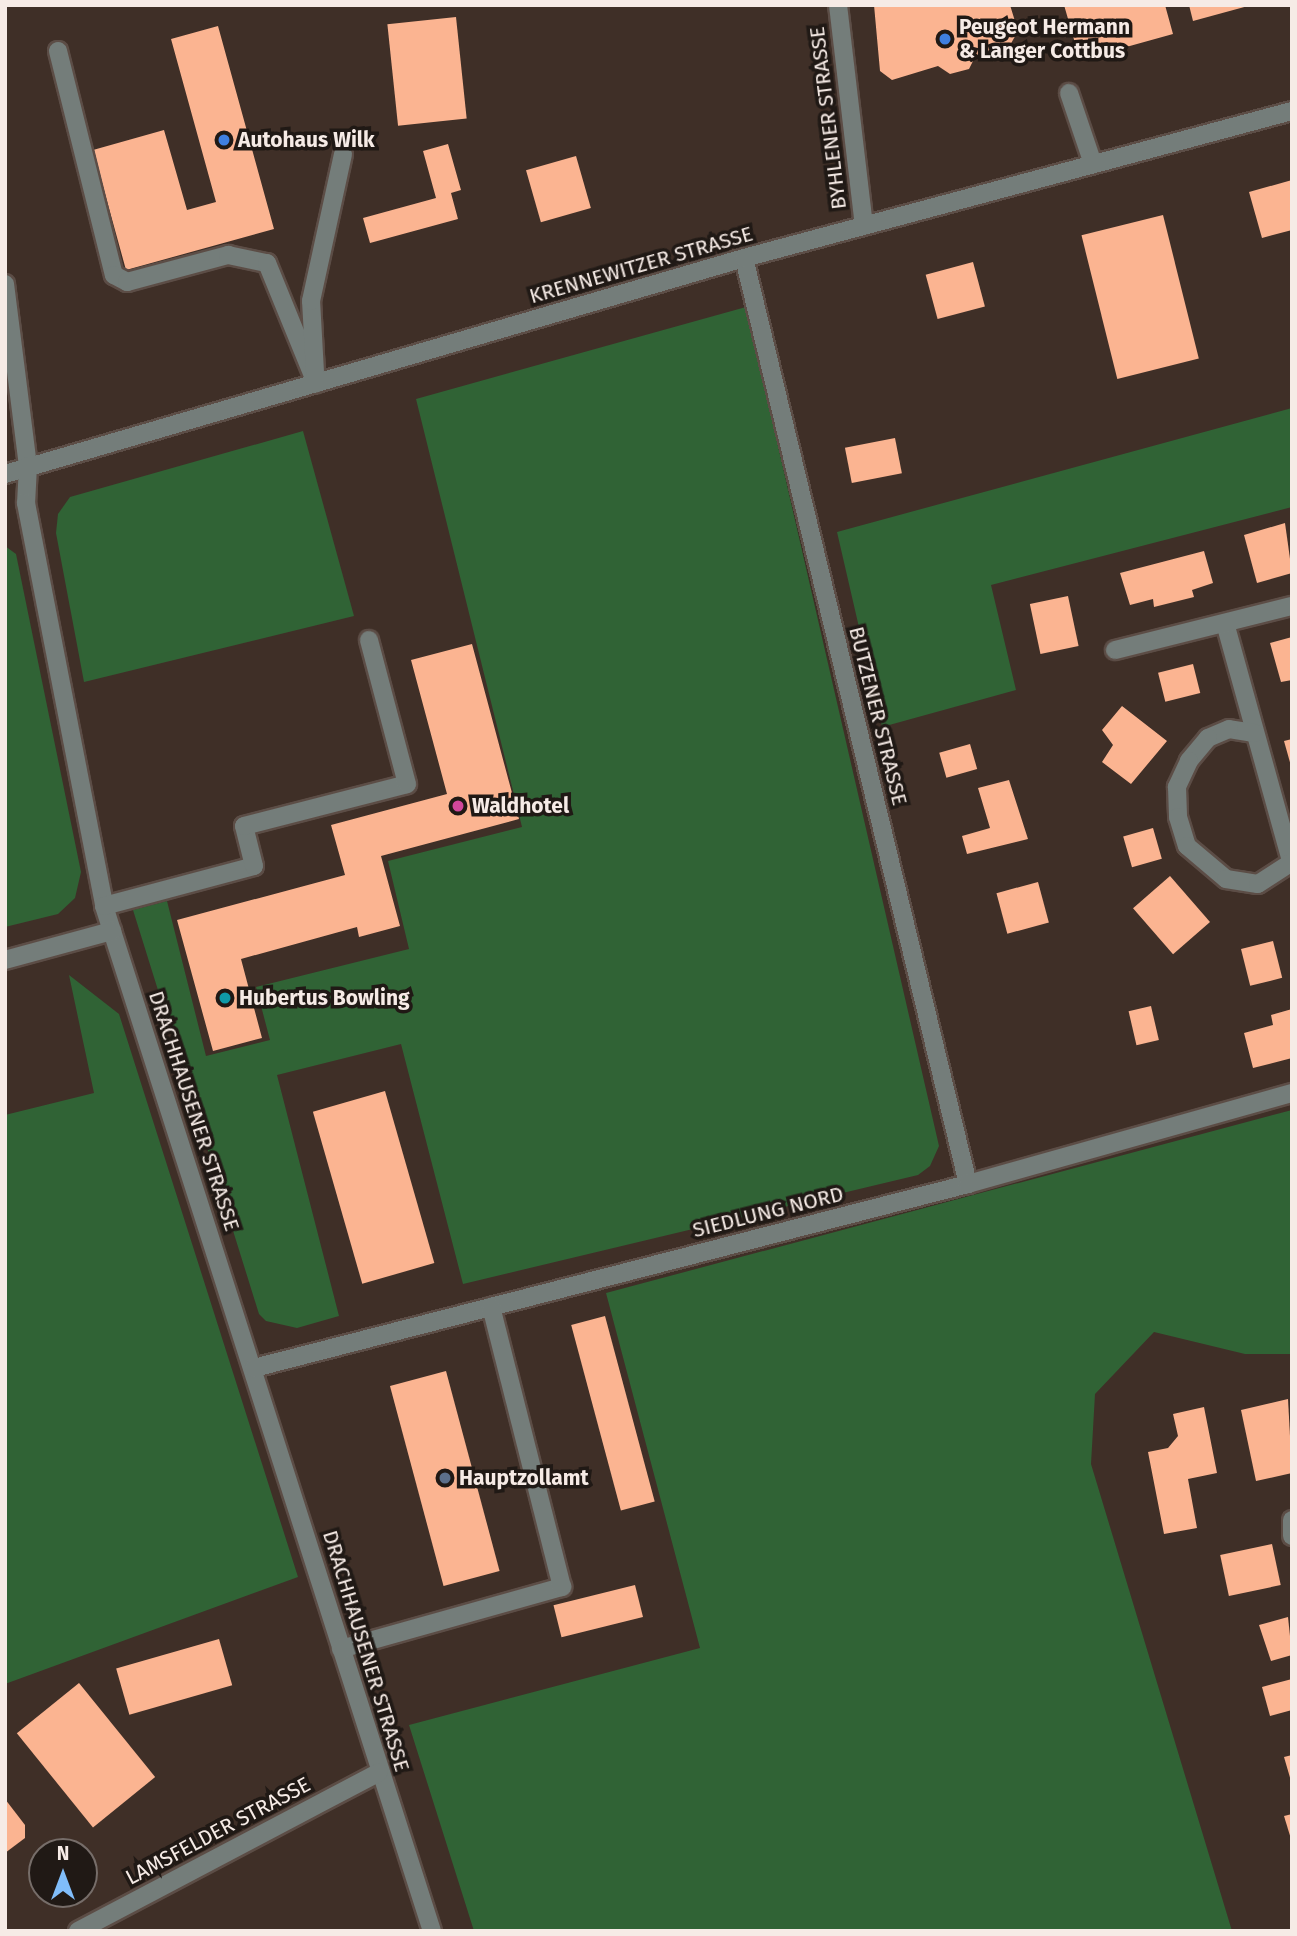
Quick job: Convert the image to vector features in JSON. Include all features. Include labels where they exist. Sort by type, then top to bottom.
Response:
[{"type":"street","name":"BYHLENER STRASSE","points":[[838,5],[864,225]]},
{"type":"street","points":[[58,51],[114,275],[127,282],[228,254],[267,263],[316,383]]},
{"type":"street","points":[[1069,93],[1093,164]]},
{"type":"street","name":"KRENNEWITZER STRASSE","points":[[5,474],[744,258],[1292,111]]},
{"type":"street","points":[[316,383],[311,301],[343,154]]},
{"type":"street","name":"BUTZENER STRASSE","points":[[744,258],[968,1184]]},
{"type":"street","name":"DRACHHAUSENER STRASSE","points":[[5,284],[28,466],[26,503],[104,906],[432,1931]]},
{"type":"street","points":[[1115,650],[1292,606]]},
{"type":"street","points":[[1225,623],[1292,863],[1258,884],[1226,879],[1187,846],[1178,817],[1177,787],[1189,761],[1208,738],[1229,729],[1254,733]]},
{"type":"street","points":[[104,906],[254,866],[244,826],[407,784],[369,640]]},
{"type":"street","points":[[5,960],[112,931]]},
{"type":"street","name":"SIEDLUNG NORD","points":[[254,1368],[968,1184],[1292,1093]]},
{"type":"street","points":[[341,1649],[562,1587],[491,1307]]},
{"type":"street","points":[[1292,1520],[1292,1536]]},
{"type":"street","name":"LAMSFELDER STRASSE","points":[[78,1931],[379,1772]]},
{"type":"green space","points":[[746,307],[939,1146],[930,1166],[918,1175],[463,1284],[401,1044],[277,1075],[339,1316],[297,1328],[266,1321],[259,1314],[133,910],[167,901],[206,1056],[270,1040],[256,987],[409,949],[388,861],[522,827],[416,399]]},
{"type":"green space","points":[[1292,408],[1292,507],[991,585],[1016,690],[882,727],[837,532]]},
{"type":"green space","points":[[303,431],[354,616],[84,682],[56,533],[58,514],[70,497]]},
{"type":"green space","points":[[5,546],[16,554],[81,872],[75,898],[58,914],[5,927]]},
{"type":"green space","points":[[69,975],[119,1014],[298,1577],[5,1684],[5,1115],[94,1093]]},
{"type":"green space","points":[[1292,1110],[1292,1354],[1245,1354],[1154,1332],[1095,1394],[1091,1464],[1232,1931],[474,1931],[409,1725],[700,1648],[606,1293]]},
{"type":"building","name":"Peugeot Hermann & Langer Cottbus","points":[[874,5],[1010,5],[1018,31],[1009,47],[975,57],[969,69],[950,74],[938,66],[892,80],[880,71]]},
{"type":"building","points":[[1064,5],[1165,5],[1173,34],[1119,49],[1107,42],[1077,50]]},
{"type":"building","points":[[1189,5],[1248,5],[1248,6],[1193,21]]},
{"type":"building","points":[[456,17],[467,118],[398,126],[387,24]]},
{"type":"building","name":"Autohaus Wilk","points":[[218,26],[274,229],[126,270],[93,150],[164,130],[187,210],[216,202],[171,39]]},
{"type":"building","points":[[448,144],[461,190],[451,193],[458,219],[370,243],[363,218],[436,198],[423,151]]},
{"type":"building","points":[[576,156],[591,208],[541,222],[526,170]]},
{"type":"building","points":[[1292,180],[1292,230],[1262,238],[1249,192]]},
{"type":"building","points":[[1163,215],[1199,359],[1117,379],[1081,235]]},
{"type":"building","points":[[973,262],[985,306],[938,319],[926,275]]},
{"type":"building","points":[[895,438],[902,473],[852,483],[845,448]]},
{"type":"building","points":[[1285,523],[1292,573],[1257,583],[1244,535]]},
{"type":"building","points":[[1204,551],[1213,583],[1192,590],[1194,597],[1154,607],[1153,599],[1130,605],[1120,573]]},
{"type":"building","points":[[1068,596],[1079,646],[1040,654],[1030,604]]},
{"type":"building","points":[[1292,637],[1292,680],[1281,682],[1270,643]]},
{"type":"building","name":"Waldhotel","points":[[472,644],[519,819],[381,856],[400,926],[359,937],[357,927],[241,959],[262,1038],[213,1051],[177,920],[345,875],[331,825],[447,794],[411,660]]},
{"type":"building","points":[[1193,664],[1200,693],[1165,702],[1158,673]]},
{"type":"building","points":[[1122,706],[1167,741],[1131,784],[1102,762],[1113,745],[1102,730]]},
{"type":"building","points":[[1292,739],[1292,766],[1291,766],[1284,741]]},
{"type":"building","points":[[970,744],[977,769],[946,778],[939,753]]},
{"type":"building","points":[[1009,780],[1028,839],[967,854],[962,836],[990,828],[978,788]]},
{"type":"building","points":[[1153,828],[1162,859],[1132,867],[1123,837]]},
{"type":"building","points":[[1170,876],[1210,922],[1173,954],[1133,908]]},
{"type":"building","points":[[1038,882],[1049,923],[1007,934],[996,893]]},
{"type":"building","points":[[1273,941],[1282,978],[1250,986],[1241,949]]},
{"type":"building","points":[[1151,1006],[1159,1040],[1136,1045],[1129,1011]]},
{"type":"building","points":[[1292,1009],[1292,1058],[1253,1068],[1244,1033],[1273,1025],[1271,1015]]},
{"type":"building","points":[[385,1091],[434,1263],[362,1284],[313,1112]]},
{"type":"building","points":[[605,1316],[655,1501],[621,1511],[571,1325]]},
{"type":"building","name":"Hauptzollamt","points":[[446,1371],[500,1571],[444,1586],[390,1386]]},
{"type":"building","points":[[1288,1399],[1292,1473],[1256,1481],[1241,1410]]},
{"type":"building","points":[[1204,1407],[1217,1473],[1188,1479],[1197,1528],[1164,1534],[1148,1452],[1168,1448],[1178,1436],[1173,1414]]},
{"type":"building","points":[[1272,1544],[1281,1585],[1229,1596],[1220,1555]]},
{"type":"building","points":[[635,1585],[643,1617],[561,1637],[553,1605]]},
{"type":"building","points":[[1288,1617],[1292,1655],[1271,1661],[1259,1625]]},
{"type":"building","points":[[219,1639],[232,1685],[129,1715],[116,1668]]},
{"type":"building","points":[[1292,1679],[1292,1710],[1270,1716],[1262,1687]]},
{"type":"building","points":[[79,1683],[155,1777],[93,1827],[17,1733]]},
{"type":"building","points":[[1292,1755],[1292,1781],[1291,1781],[1284,1757]]},
{"type":"building","points":[[5,1799],[25,1825],[25,1838],[5,1853]]},
{"type":"building","points":[[1292,1814],[1292,1839],[1291,1839],[1284,1816]]},
{"type":"place","name":"Peugeot Hermann & Langer Cottbus","points":[[945,39]]},
{"type":"place","name":"Autohaus Wilk","points":[[224,140]]},
{"type":"place","name":"Waldhotel","points":[[458,806]]},
{"type":"place","name":"Hubertus Bowling","points":[[225,998]]},
{"type":"place","name":"Hauptzollamt","points":[[445,1478]]}]
